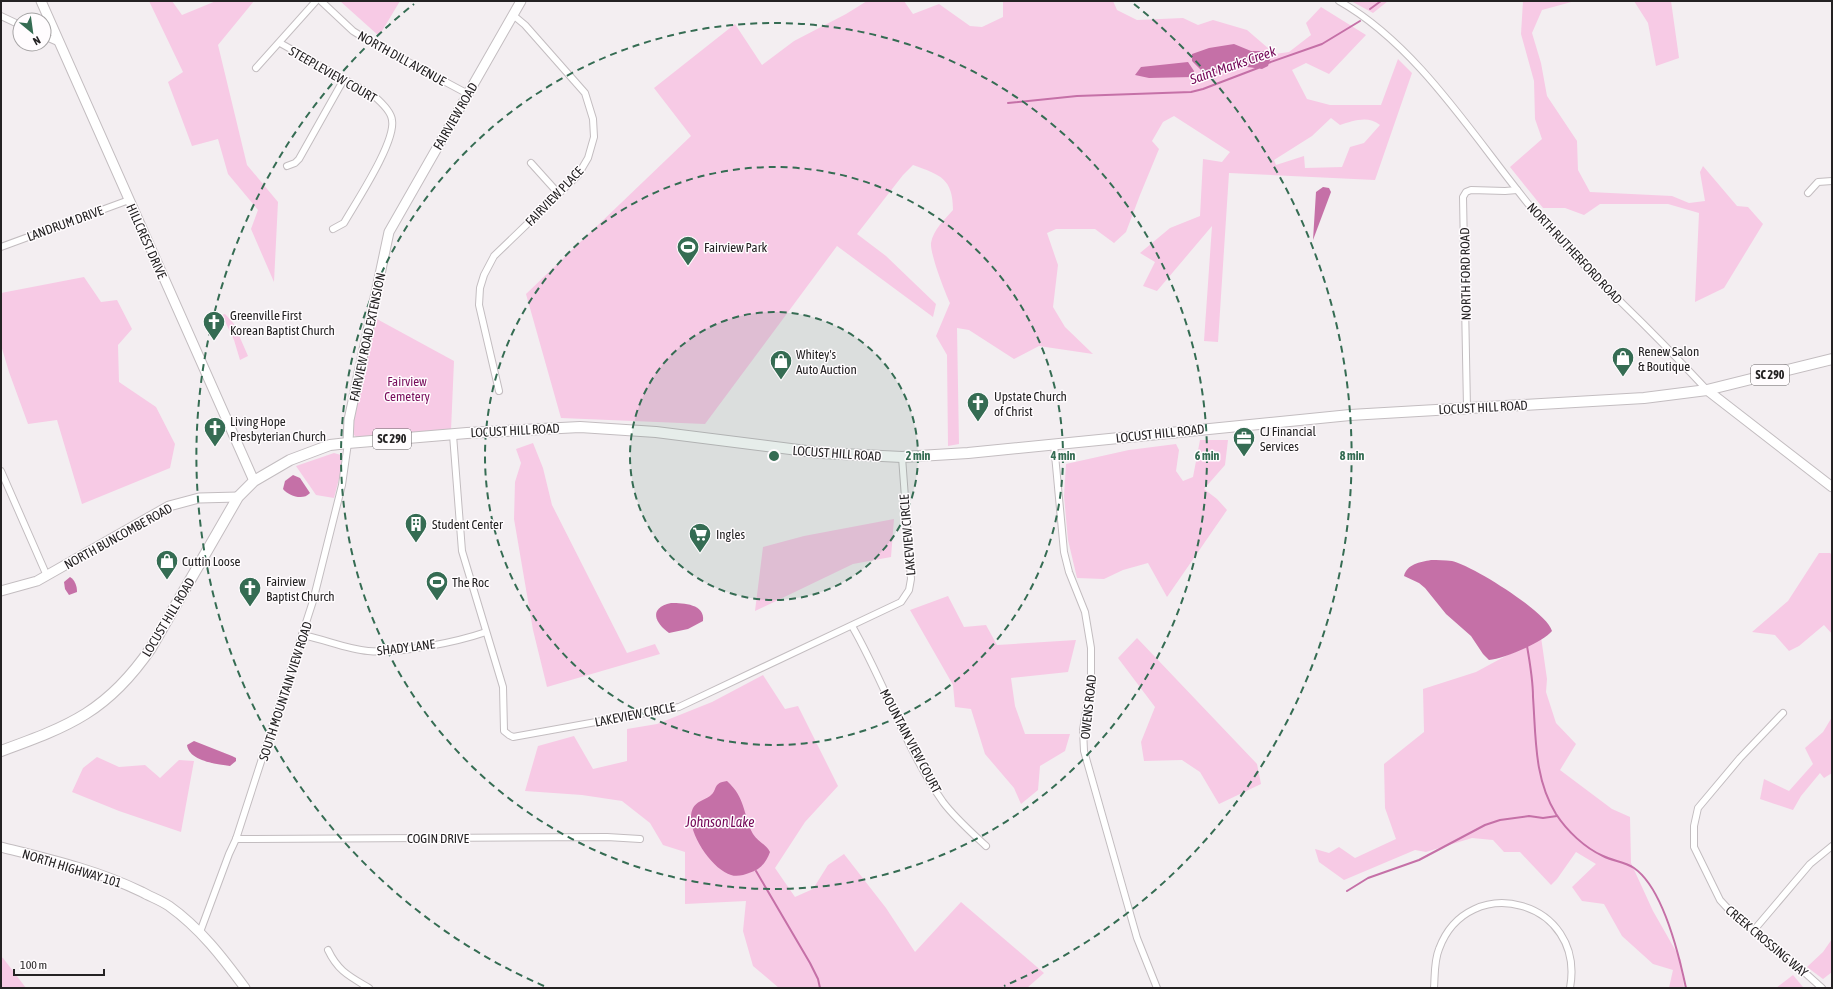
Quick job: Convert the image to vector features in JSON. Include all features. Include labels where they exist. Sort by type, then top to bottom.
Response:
[{"type":"main road","name":"LOCUST HILL ROAD","points":[[1,751],[34,739],[77,720],[106,701],[119,689],[137,669],[151,648],[238,497],[254,481],[278,466],[330,445],[546,428],[608,428],[656,432],[822,453],[902,457],[955,454],[1350,415],[1637,398],[1707,390],[1832,359]]},
{"type":"street","name":"HILLCREST DRIVE","points":[[41,1],[254,481]]},
{"type":"street","points":[[256,68],[280,43],[316,1]]},
{"type":"street","name":"NORTH DILL AVENUE","points":[[321,1],[353,31],[468,94]]},
{"type":"street","name":"FAIRVIEW ROAD","points":[[388,232],[521,1]]},
{"type":"street","name":"NORTH RUTHERFORD ROAD","points":[[1339,1],[1376,26],[1413,61],[1466,124],[1517,190],[1565,246],[1707,390],[1832,486]]},
{"type":"street","name":"FAIRVIEW PLACE","points":[[499,391],[480,315],[479,296],[481,282],[494,256],[578,175],[588,158],[594,137],[593,119],[590,106],[580,85],[525,25],[513,15]]},
{"type":"street","points":[[1,16],[12,21]]},
{"type":"street","points":[[52,40],[60,43]]},
{"type":"street","name":"STEEPLEVIEW COURT","points":[[280,43],[374,96],[383,103],[392,120],[392,131],[389,143],[344,223],[334,229]]},
{"type":"street","points":[[287,166],[295,163],[299,159],[344,79]]},
{"type":"street","points":[[531,163],[558,193]]},
{"type":"street","points":[[1808,192],[1818,182],[1832,181]]},
{"type":"street","name":"NORTH FORD ROAD","points":[[1467,408],[1463,197],[1466,192],[1471,190],[1505,192],[1517,190]]},
{"type":"street","name":"LANDRUM DRIVE","points":[[1,247],[129,200]]},
{"type":"street","name":"FAIRVIEW ROAD EXTENSION","points":[[348,443],[349,420],[388,232]]},
{"type":"street","name":"LAKEVIEW CIRCLE","points":[[453,435],[462,551],[503,687],[504,731],[513,737],[679,707],[898,604],[906,597],[911,579],[902,457]]},
{"type":"street","name":"SOUTH MOUNTAIN VIEW ROAD","points":[[200,932],[236,839],[302,635],[333,526],[342,485],[348,443]]},
{"type":"street","name":"OWENS ROAD","points":[[1054,444],[1064,552],[1069,572],[1085,612],[1091,648],[1091,682],[1083,730],[1084,751],[1137,938],[1157,988]]},
{"type":"street","points":[[1,471],[47,576]]},
{"type":"street","name":"NORTH BUNCOMBE ROAD","points":[[1,592],[30,584],[47,576],[169,506],[199,498],[238,497]]},
{"type":"street","name":"MOUNTAIN VIEW COURT","points":[[852,626],[909,742],[936,791],[953,814],[986,846]]},
{"type":"street","name":"SHADY LANE","points":[[302,635],[359,649],[378,651],[395,650],[453,641],[486,632]]},
{"type":"street","name":"CREEK CROSSING WAY","points":[[1783,712],[1740,758],[1698,808],[1694,826],[1694,847],[1720,900],[1731,912],[1822,988]]},
{"type":"street","name":"COGIN DRIVE","points":[[236,839],[607,837],[640,839]]},
{"type":"street","points":[[1754,930],[1810,864],[1832,846]]},
{"type":"street","name":"NORTH HIGHWAY 101","points":[[1,847],[80,867],[118,881],[156,898],[176,911],[200,932],[224,959],[245,988]]},
{"type":"street","points":[[1434,988],[1439,949],[1443,940],[1454,924],[1465,915],[1478,908],[1492,904],[1506,903],[1519,904],[1531,908],[1544,915],[1558,930],[1570,954],[1572,967],[1570,988]]},
{"type":"street","points":[[328,950],[334,964],[368,988]]},
{"type":"green space","points":[[149,1],[172,1],[182,15],[216,1],[254,1],[218,45],[247,165],[278,202],[274,282],[251,229],[258,210],[228,174],[218,139],[192,146],[168,82],[183,72]]},
{"type":"green space","points":[[340,1],[400,1],[379,36]]},
{"type":"green space","points":[[867,1],[904,1],[913,14],[939,4],[970,26],[982,27],[1003,17],[1003,1],[1113,1],[1117,10],[1137,20],[1183,18],[1198,25],[1213,20],[1247,30],[1275,54],[1289,52],[1311,35],[1306,23],[1321,7],[1366,35],[1329,74],[1306,63],[1292,70],[1307,99],[1330,105],[1381,105],[1398,59],[1412,73],[1375,180],[1229,173],[1218,342],[1204,341],[1212,226],[1157,291],[1143,286],[1155,262],[1140,253],[1170,228],[1200,216],[1203,159],[1222,162],[1230,152],[1174,116],[1163,122],[1152,141],[1159,149],[1126,232],[1114,243],[1095,229],[1056,229],[1047,233],[1058,265],[1053,307],[1065,327],[1093,354],[1039,346],[1014,359],[969,330],[957,328],[959,444],[948,446],[947,355],[936,336],[950,303],[935,264],[931,248],[934,234],[953,210],[951,191],[943,179],[938,175],[913,165],[903,175],[857,234],[886,256],[936,304],[933,317],[837,246],[705,424],[561,418],[526,294],[691,136],[654,88],[735,24],[762,65],[794,41],[846,14]],"holes":[[[1331,118],[1340,125],[1360,120],[1371,120],[1380,125],[1364,143],[1350,147],[1342,167],[1305,168],[1304,156],[1276,165],[1274,160],[1312,136]]]},
{"type":"green space","points":[[1351,1],[1388,1],[1373,13]]},
{"type":"green space","points":[[1523,1],[1575,1],[1542,10],[1532,33],[1541,63],[1547,96],[1577,141],[1578,170],[1590,192],[1672,196],[1689,203],[1705,201],[1700,172],[1703,166],[1737,206],[1748,207],[1763,224],[1724,288],[1695,302],[1699,213],[1668,204],[1600,204],[1584,215],[1565,208],[1543,208],[1510,167],[1542,139],[1535,119],[1534,81],[1521,34]]},
{"type":"green space","points":[[1634,1],[1671,1],[1679,58],[1656,66],[1648,23]]},
{"type":"green space","points":[[84,277],[101,302],[117,300],[132,329],[118,345],[119,382],[156,407],[175,444],[170,468],[82,504],[57,420],[28,424],[1,345],[1,293]]},
{"type":"green space","points":[[225,314],[234,324],[248,356],[240,360],[234,340],[222,315]]},
{"type":"green space","name":"Fairview Cemetery","points":[[375,318],[454,361],[451,430],[359,439],[354,435],[351,427]]},
{"type":"green space","points":[[1200,440],[1228,440],[1225,465],[1204,489],[1217,499],[1227,510],[1167,597],[1148,563],[1123,570],[1104,579],[1077,578],[1068,540],[1064,496],[1066,464],[1129,450],[1176,444],[1179,450],[1176,471],[1183,481],[1193,477]]},
{"type":"green space","points":[[533,443],[543,468],[552,505],[627,653],[655,644],[660,654],[547,687],[533,630],[514,519],[515,482],[521,463],[516,449]]},
{"type":"green space","points":[[334,453],[341,455],[342,467],[334,498],[316,495],[296,466]]},
{"type":"green space","points":[[894,519],[891,557],[853,564],[755,611],[763,547],[804,536]]},
{"type":"green space","points":[[1819,553],[1830,553],[1832,555],[1832,634],[1824,625],[1799,646],[1789,651],[1775,635],[1752,632],[1788,601]]},
{"type":"green space","points":[[948,596],[964,627],[986,625],[997,645],[1076,640],[1068,672],[1011,678],[1015,706],[1025,734],[1070,734],[1065,751],[1040,766],[1038,790],[1021,804],[1014,788],[985,754],[971,709],[955,707],[953,685],[910,610]]},
{"type":"green space","points":[[1541,637],[1547,679],[1546,692],[1556,723],[1576,744],[1560,770],[1612,809],[1630,817],[1631,863],[1653,911],[1681,960],[1684,988],[1669,988],[1673,970],[1653,964],[1622,936],[1604,904],[1582,901],[1572,887],[1596,864],[1576,852],[1551,885],[1520,852],[1504,852],[1493,840],[1472,838],[1426,852],[1415,850],[1344,880],[1319,862],[1315,849],[1329,853],[1339,847],[1355,858],[1396,839],[1385,808],[1384,764],[1424,732],[1423,689],[1476,672]]},
{"type":"green space","points":[[1137,638],[1257,764],[1261,784],[1219,804],[1200,772],[1182,760],[1144,761],[1141,742],[1155,707],[1118,658]]},
{"type":"green space","points":[[763,675],[785,709],[798,706],[838,786],[805,822],[775,868],[795,897],[813,889],[828,865],[844,854],[886,908],[915,952],[961,902],[1044,973],[1027,988],[779,988],[753,966],[743,931],[746,901],[685,904],[685,852],[663,845],[650,823],[622,801],[582,795],[525,791],[538,746],[574,736],[593,769],[627,761],[627,729],[657,724],[712,702]]},
{"type":"green space","points":[[1832,717],[1832,773],[1824,778],[1820,773],[1801,796],[1793,810],[1760,799],[1764,779],[1789,791],[1813,764],[1805,748],[1823,732]]},
{"type":"green space","points":[[97,757],[119,767],[145,765],[160,778],[179,760],[194,761],[181,832],[119,811],[72,792],[83,768]]},
{"type":"green space","points":[[1832,939],[1832,972],[1823,979],[1807,967],[1823,952]]},
{"type":"green space","points":[[1,957],[3,958],[26,988],[1,988]]},
{"type":"green space","points":[[1793,975],[1803,987],[1776,988]]},
{"type":"water","points":[[1234,44],[1251,51],[1268,51],[1271,57],[1268,66],[1262,69],[1240,66],[1212,75],[1201,70],[1192,61],[1192,54],[1209,48]]},
{"type":"water","points":[[1188,62],[1194,71],[1192,77],[1149,78],[1135,75],[1141,67]]},
{"type":"water","points":[[1323,187],[1329,188],[1331,192],[1313,240],[1316,192]]},
{"type":"water","points":[[293,475],[300,478],[310,493],[304,497],[296,497],[283,489],[285,481]]},
{"type":"water","points":[[1431,560],[1452,561],[1476,571],[1492,580],[1537,613],[1547,623],[1552,631],[1532,645],[1504,657],[1489,660],[1471,636],[1446,614],[1425,588],[1419,583],[1404,576],[1411,566]]},
{"type":"water","points":[[70,577],[75,583],[77,592],[69,595],[65,589],[64,582]]},
{"type":"water","points":[[671,603],[682,603],[697,608],[703,615],[703,621],[688,629],[669,633],[660,625],[656,616],[659,608]]},
{"type":"water","points":[[194,741],[232,756],[236,758],[236,761],[230,766],[204,761],[193,755],[189,750],[187,745]]},
{"type":"water","name":"Johnson Lake","points":[[727,781],[733,787],[741,800],[753,834],[770,852],[767,860],[759,868],[753,872],[740,876],[731,875],[724,872],[708,857],[701,847],[692,826],[691,816],[694,806],[710,796],[719,783]]},
{"type":"waterway","name":"Saint Marks Creek","points":[[1370,9],[1381,1]]},
{"type":"waterway","name":"Saint Marks Creek","points":[[1268,63],[1322,44],[1360,21]]},
{"type":"waterway","name":"Saint Marks Creek","points":[[1008,103],[1077,96],[1191,92],[1203,89],[1258,68]]},
{"type":"waterway","points":[[1527,646],[1532,678],[1537,757],[1549,800],[1560,820],[1583,844],[1596,853],[1634,868],[1644,878],[1653,891],[1668,923],[1679,958],[1686,988]]},
{"type":"waterway","points":[[1347,891],[1368,878],[1419,860],[1485,825],[1500,820],[1529,816],[1543,818],[1557,816]]},
{"type":"waterway","points":[[756,871],[810,963],[818,979],[820,988]]},
{"type":"place","name":"Fairview Park","points":[[688,266]]},
{"type":"place","name":"Greenville First Korean Baptist Church","points":[[214,342]]},
{"type":"place","name":"Renew Salon & Boutique","points":[[1623,378]]},
{"type":"place","name":"Whitey's Auto Auction","points":[[781,380]]},
{"type":"place","name":"Upstate Church of Christ","points":[[978,422]]},
{"type":"place","name":"Living Hope Presbyterian Church","points":[[215,448]]},
{"type":"place","name":"CJ Financial Services","points":[[1244,458]]},
{"type":"place","name":"Student Center","points":[[416,544]]},
{"type":"place","name":"Ingles","points":[[700,554]]},
{"type":"place","name":"Cuttin Loose","points":[[167,580]]},
{"type":"place","name":"The Roc","points":[[437,602]]},
{"type":"place","name":"Fairview Baptist Church","points":[[250,608]]}]
